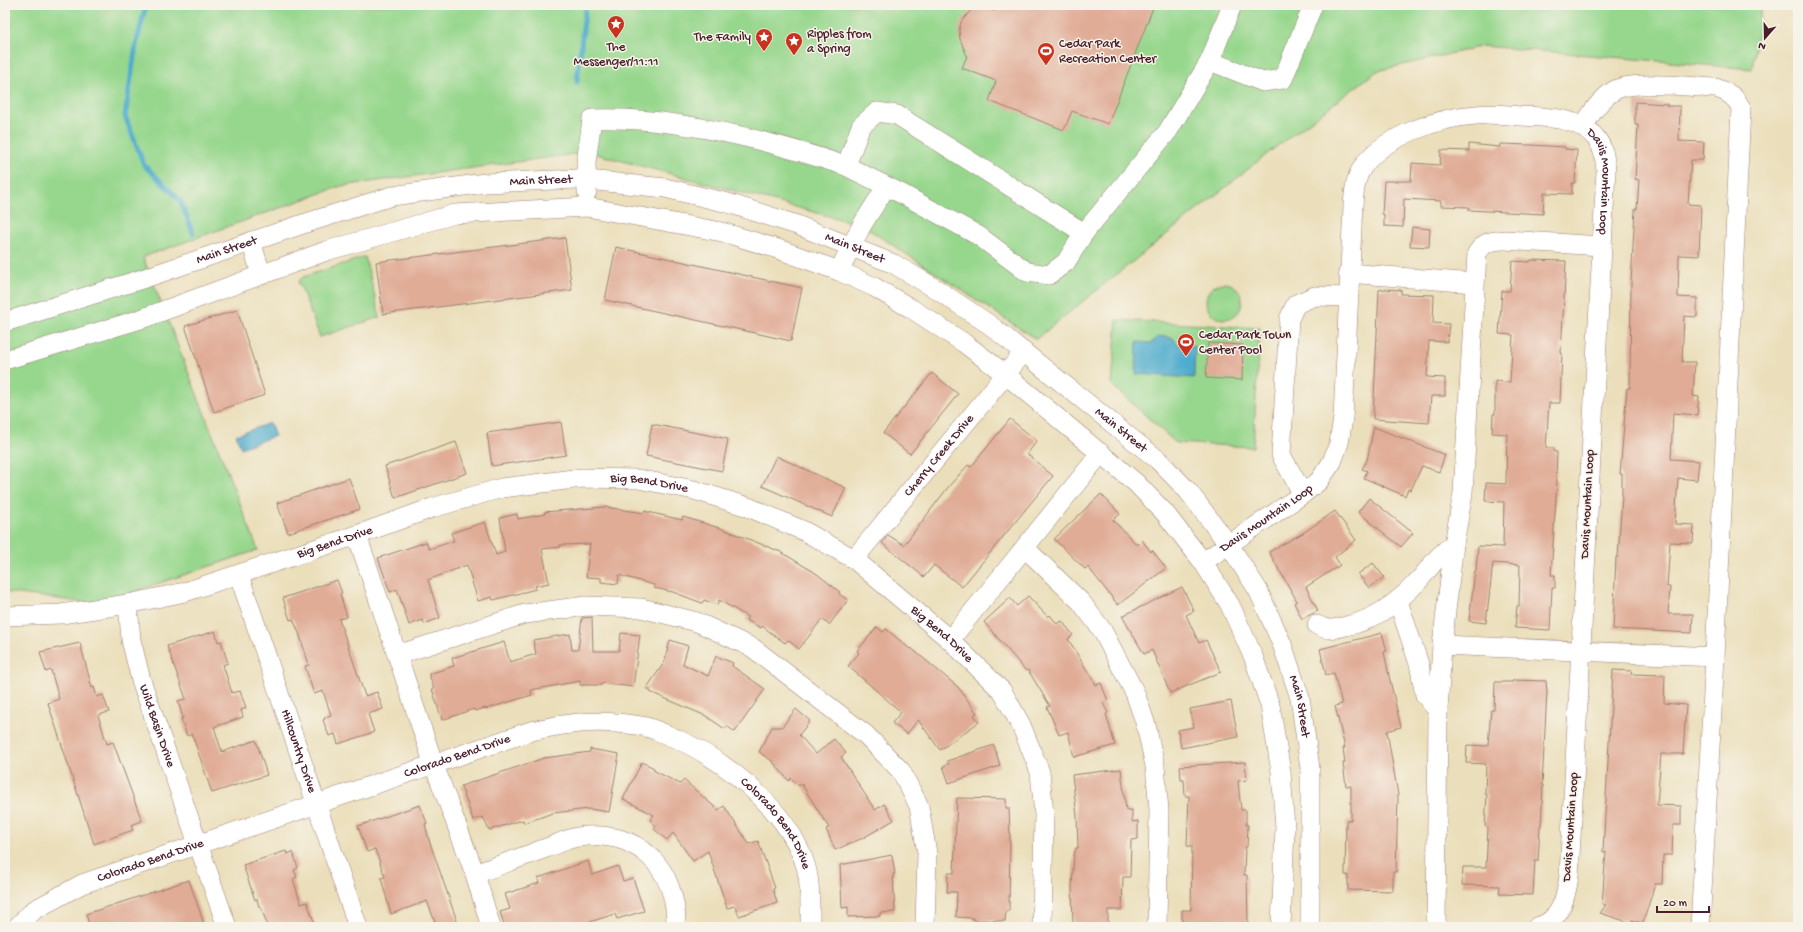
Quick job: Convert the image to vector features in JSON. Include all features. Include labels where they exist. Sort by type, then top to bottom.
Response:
[{"type":"street","points":[[587,207],[586,163],[592,119],[617,118],[702,128],[791,148],[846,166],[904,195],[979,236],[1027,272],[1049,276],[1066,262],[1084,233],[1168,132],[1210,61],[1232,5]]},
{"type":"street","points":[[1210,61],[1263,82],[1283,80],[1313,5]]},
{"type":"street","points":[[1583,127],[1593,111],[1615,90],[1634,85],[1716,88],[1729,92],[1736,98],[1740,108],[1715,657],[1700,927]]},
{"type":"street","points":[[846,166],[861,126],[876,112],[897,115],[1084,233]]},
{"type":"street","name":"Davis Mountain Loop","points":[[1203,562],[1303,494],[1319,480],[1332,462],[1338,443],[1343,418],[1348,273],[1355,189],[1363,167],[1377,152],[1402,136],[1430,125],[1454,118],[1476,115],[1564,119],[1583,127],[1595,137],[1601,146],[1605,158],[1602,246],[1569,876],[1561,907],[1555,917],[1537,927]]},
{"type":"street","name":"Main Street","points":[[5,322],[142,279],[251,241],[392,196],[485,183],[587,180],[665,188],[728,203],[797,225],[894,264],[936,289],[990,325],[1158,460],[1188,492],[1229,545],[1258,590],[1282,644],[1300,698],[1310,768],[1310,927]]},
{"type":"street","points":[[839,271],[862,225],[886,187]]},
{"type":"street","points":[[5,360],[141,319],[326,251],[455,214],[587,207],[722,232],[775,248],[839,271],[874,287],[912,309],[964,343],[1005,374],[1136,483],[1164,512],[1203,562],[1230,605],[1253,656],[1270,706],[1281,772],[1285,828],[1281,927],[1298,927]]},
{"type":"street","points":[[1436,927],[1438,711],[1442,645],[1454,544],[1463,493],[1474,283],[1477,253],[1483,245],[1494,240],[1602,246]]},
{"type":"street","points":[[251,241],[261,274]]},
{"type":"street","points":[[1348,273],[1474,283]]},
{"type":"street","points":[[1303,494],[1280,455],[1289,319],[1296,304],[1316,296],[1348,297]]},
{"type":"street","name":"Cherry Creek Drive","points":[[854,559],[1024,352]]},
{"type":"street","points":[[950,640],[1101,453]]},
{"type":"street","name":"Big Bend Drive","points":[[5,616],[61,614],[128,604],[185,592],[357,535],[432,508],[502,488],[582,478],[638,479],[694,490],[748,507],[804,531],[854,559],[950,640],[1002,691],[1021,725],[1040,772],[1044,815],[1042,927]]},
{"type":"street","points":[[357,535],[434,765],[475,874],[491,927]]},
{"type":"street","points":[[1317,625],[1323,628],[1335,629],[1355,624],[1381,613],[1398,601],[1420,579],[1441,553],[1454,544]]},
{"type":"street","points":[[1025,548],[1081,602],[1102,630],[1135,693],[1146,725],[1155,766],[1159,810],[1157,927]]},
{"type":"street","name":"Hillcountry Drive","points":[[239,575],[358,927]]},
{"type":"street","points":[[1398,601],[1419,664],[1425,695],[1438,711]]},
{"type":"street","name":"Wild Basin Drive","points":[[128,604],[131,640],[142,680],[227,927]]},
{"type":"street","points":[[397,655],[525,614],[586,606],[641,608],[697,622],[753,648],[866,735],[901,771],[919,806],[927,853],[925,927]]},
{"type":"street","points":[[1442,645],[1715,657]]},
{"type":"street","name":"Colorado Bend Drive","points":[[17,927],[34,910],[82,884],[198,846],[316,804],[531,732],[561,724],[594,721],[643,726],[696,748],[722,766],[766,804],[785,824],[800,851],[806,867],[810,927]]},
{"type":"street","points":[[475,874],[577,837],[611,837],[635,845],[652,858],[666,876],[673,894],[676,927]]},
{"type":"green space","points":[[5,5],[1762,5],[1752,69],[1483,46],[1377,71],[1272,150],[1036,339],[862,225],[589,152],[341,186],[143,257],[258,550],[97,604],[5,592]]},
{"type":"green space","points":[[365,257],[380,317],[320,337],[298,282],[303,277]]},
{"type":"green space","points":[[1228,283],[1237,288],[1241,294],[1241,308],[1237,314],[1228,319],[1220,319],[1211,314],[1207,308],[1206,297],[1211,288],[1217,284]]},
{"type":"green space","name":"Cedar Park Town Center Pool","points":[[1117,320],[1260,328],[1253,447],[1176,443],[1112,385]]},
{"type":"water","points":[[1165,336],[1174,339],[1178,345],[1195,346],[1194,378],[1136,374],[1137,342],[1151,343],[1158,337]]},
{"type":"water","points":[[270,423],[275,436],[241,448],[236,435]]},
{"type":"building","name":"Cedar Park Recreation Center","points":[[980,5],[994,11],[997,5],[1154,5],[1108,124],[1072,111],[1064,130],[989,101],[996,81],[962,68],[967,56],[960,39],[959,30],[961,22],[972,9]]},
{"type":"building","points":[[1635,102],[1680,106],[1679,141],[1704,142],[1703,160],[1691,160],[1688,204],[1701,205],[1699,256],[1679,255],[1678,297],[1697,298],[1697,317],[1684,316],[1682,362],[1695,362],[1693,396],[1699,397],[1697,415],[1673,413],[1671,459],[1699,461],[1697,480],[1678,478],[1675,524],[1694,525],[1693,543],[1670,542],[1667,587],[1670,587],[1668,614],[1693,614],[1692,633],[1613,629],[1616,557],[1618,557],[1622,496],[1622,474],[1620,474],[1627,388],[1630,388],[1631,283],[1635,209],[1637,209],[1639,180],[1635,179],[1638,125],[1635,125]]},
{"type":"building","points":[[1469,144],[1500,147],[1500,144],[1531,145],[1565,147],[1565,149],[1577,150],[1575,183],[1572,183],[1572,194],[1544,193],[1543,214],[1469,210],[1469,207],[1441,206],[1441,201],[1404,199],[1403,227],[1384,226],[1384,214],[1382,214],[1384,181],[1411,181],[1412,163],[1440,165],[1441,150],[1469,151]]},
{"type":"building","points":[[1412,227],[1430,229],[1429,247],[1410,246]]},
{"type":"building","points":[[565,238],[572,290],[383,314],[376,262]]},
{"type":"building","points":[[616,247],[802,288],[791,341],[605,300]]},
{"type":"building","points":[[1530,260],[1566,261],[1560,403],[1549,403],[1546,448],[1554,448],[1554,452],[1557,452],[1557,481],[1551,575],[1555,575],[1555,588],[1552,588],[1550,630],[1515,628],[1517,606],[1519,606],[1520,565],[1493,563],[1486,623],[1469,621],[1478,546],[1503,547],[1504,502],[1485,501],[1486,483],[1506,484],[1507,434],[1492,433],[1493,414],[1495,414],[1495,381],[1510,382],[1513,335],[1499,334],[1502,291],[1510,291],[1512,261],[1530,262]]},
{"type":"building","points":[[1379,290],[1401,290],[1401,294],[1434,295],[1433,323],[1449,324],[1447,342],[1429,341],[1427,377],[1445,378],[1445,396],[1431,396],[1429,423],[1373,419]]},
{"type":"building","points":[[237,310],[265,395],[214,412],[185,326]]},
{"type":"building","points":[[1208,343],[1243,345],[1242,380],[1206,378]]},
{"type":"building","points":[[932,373],[958,394],[910,454],[883,433]]},
{"type":"building","points":[[1010,419],[1037,441],[1027,454],[1053,476],[962,587],[934,565],[924,577],[882,543],[888,535],[904,545],[949,486],[968,465],[971,467]]},
{"type":"building","points":[[561,422],[566,455],[492,466],[487,433]]},
{"type":"building","points":[[652,424],[728,439],[722,471],[646,456]]},
{"type":"building","points":[[1374,427],[1445,455],[1439,472],[1422,466],[1411,490],[1408,489],[1405,496],[1364,478],[1367,471],[1362,469],[1367,460]]},
{"type":"building","points":[[456,442],[467,473],[395,498],[385,466]]},
{"type":"building","points":[[776,456],[846,488],[832,517],[762,486]]},
{"type":"building","points":[[349,478],[360,509],[288,533],[277,503]]},
{"type":"building","points":[[1101,494],[1120,514],[1113,520],[1137,545],[1142,540],[1166,568],[1118,605],[1088,567],[1085,569],[1054,539]]},
{"type":"building","points":[[1369,498],[1413,533],[1401,547],[1358,512]]},
{"type":"building","points":[[605,507],[644,513],[644,511],[682,520],[683,517],[723,529],[781,552],[817,574],[848,600],[829,625],[822,619],[799,649],[788,640],[785,643],[762,626],[761,628],[746,620],[748,617],[719,600],[717,605],[704,600],[702,603],[673,592],[654,588],[654,585],[619,575],[618,584],[601,582],[601,578],[586,577],[590,544],[560,545],[561,547],[542,549],[549,583],[535,586],[536,589],[493,600],[492,597],[478,601],[467,565],[428,580],[440,618],[424,624],[423,620],[409,625],[397,589],[390,592],[378,558],[426,542],[429,549],[454,541],[451,533],[485,522],[496,555],[505,552],[500,518],[517,514],[518,519],[545,514],[544,512]]},
{"type":"building","points":[[1335,511],[1356,540],[1335,557],[1340,565],[1306,587],[1318,611],[1302,619],[1294,603],[1297,601],[1269,552],[1303,533]]},
{"type":"building","points":[[1373,563],[1384,577],[1369,588],[1358,574]]},
{"type":"building","points":[[337,580],[342,593],[340,594],[347,617],[339,619],[365,696],[377,692],[383,709],[368,714],[374,732],[338,744],[335,734],[329,736],[323,720],[325,717],[331,715],[323,691],[314,694],[305,666],[309,665],[299,633],[293,619],[290,620],[283,598]]},
{"type":"building","points":[[1182,587],[1194,611],[1186,615],[1199,643],[1206,640],[1221,672],[1170,693],[1152,650],[1144,654],[1122,616]]},
{"type":"building","points":[[1028,596],[1048,617],[1050,615],[1057,624],[1062,621],[1073,635],[1068,639],[1096,685],[1101,683],[1108,701],[1103,703],[1108,713],[1106,714],[1115,745],[1074,757],[1068,732],[1059,735],[1047,707],[1050,706],[1028,670],[1026,671],[984,622],[1010,598],[1017,606]]},
{"type":"building","points":[[592,617],[593,651],[619,651],[621,633],[640,635],[633,687],[602,683],[602,685],[580,685],[580,681],[531,690],[532,695],[486,709],[475,711],[474,709],[442,720],[429,674],[454,666],[452,658],[504,642],[510,662],[536,654],[533,640],[570,634],[572,650],[578,650],[582,618]]},
{"type":"building","points":[[877,627],[883,632],[886,629],[958,687],[977,713],[974,715],[979,722],[940,750],[918,720],[907,734],[892,723],[901,712],[848,666],[859,653],[857,651]]},
{"type":"building","points":[[215,631],[218,642],[221,641],[228,663],[223,665],[232,693],[240,691],[246,708],[241,710],[243,717],[214,727],[222,752],[256,740],[267,775],[212,793],[192,734],[187,736],[181,718],[183,718],[178,701],[186,699],[167,646]]},
{"type":"building","points":[[1382,633],[1387,651],[1384,652],[1401,727],[1387,731],[1398,795],[1396,872],[1393,872],[1393,891],[1348,890],[1348,875],[1345,875],[1346,821],[1351,820],[1351,786],[1346,786],[1343,763],[1345,763],[1343,748],[1345,748],[1335,706],[1342,704],[1334,673],[1326,675],[1320,649]]},
{"type":"building","points":[[670,640],[688,646],[683,664],[708,676],[716,656],[733,663],[732,666],[765,689],[735,732],[727,726],[725,729],[706,716],[650,692],[650,689],[646,689],[664,663]]},
{"type":"building","points":[[80,643],[92,688],[94,687],[97,697],[103,695],[109,712],[98,715],[107,744],[113,742],[142,821],[131,825],[133,830],[94,844],[48,703],[59,699],[51,670],[46,672],[40,652]]},
{"type":"building","points":[[1613,670],[1632,671],[1631,674],[1665,675],[1664,703],[1686,705],[1683,754],[1661,754],[1657,805],[1681,806],[1681,825],[1673,825],[1672,855],[1663,855],[1662,884],[1655,884],[1643,923],[1632,920],[1631,923],[1600,913],[1606,905],[1602,904],[1606,852],[1603,852]]},
{"type":"building","points":[[1513,680],[1546,681],[1547,692],[1541,826],[1538,861],[1535,861],[1533,895],[1499,894],[1500,886],[1462,885],[1463,867],[1486,867],[1488,827],[1485,826],[1487,794],[1485,794],[1486,764],[1466,763],[1467,745],[1488,746],[1491,710],[1494,710],[1495,682],[1513,682]]},
{"type":"building","points":[[1231,701],[1238,737],[1181,748],[1178,730],[1194,727],[1190,709]]},
{"type":"building","points":[[796,709],[810,721],[799,735],[816,754],[834,739],[846,753],[841,757],[875,810],[884,804],[894,820],[863,838],[835,850],[826,829],[829,828],[801,783],[799,786],[791,778],[789,781],[772,761],[759,752],[772,727],[782,727]]},
{"type":"building","points":[[994,745],[1000,766],[949,783],[943,766],[949,764],[947,761]]},
{"type":"building","points":[[590,749],[619,754],[609,812],[589,809],[553,813],[524,823],[523,820],[489,830],[483,817],[473,820],[461,786],[544,758],[590,752]]},
{"type":"building","points":[[642,762],[654,768],[653,770],[680,784],[684,780],[718,810],[724,806],[749,844],[758,841],[775,888],[773,889],[777,903],[739,916],[735,906],[727,908],[708,851],[693,861],[673,833],[667,840],[654,829],[656,826],[650,820],[654,815],[623,799]]},
{"type":"building","points":[[1245,762],[1247,780],[1238,781],[1241,810],[1246,810],[1246,825],[1248,825],[1247,847],[1245,847],[1244,875],[1247,875],[1248,927],[1182,927],[1182,910],[1191,910],[1192,846],[1187,846],[1189,796],[1185,796],[1184,780],[1181,780],[1180,766]]},
{"type":"building","points":[[1121,769],[1126,810],[1132,810],[1132,822],[1138,821],[1138,839],[1131,840],[1130,877],[1123,877],[1122,910],[1108,910],[1108,927],[1073,927],[1072,885],[1074,855],[1076,848],[1078,848],[1077,816],[1072,775]]},
{"type":"building","points":[[957,798],[1006,799],[1006,808],[1009,808],[1010,834],[1009,911],[1006,911],[1005,921],[973,920],[973,918],[956,917],[957,892],[947,892],[948,873],[954,873]]},
{"type":"building","points":[[420,805],[427,823],[425,824],[429,840],[459,927],[437,927],[427,901],[391,914],[381,878],[385,877],[375,849],[367,852],[358,826]]},
{"type":"building","points":[[286,851],[287,854],[293,852],[298,868],[294,870],[297,877],[293,879],[301,904],[307,902],[316,927],[268,927],[261,907],[259,907],[257,899],[255,900],[243,865]]},
{"type":"building","points":[[892,855],[895,874],[893,874],[895,912],[880,913],[880,916],[848,917],[848,907],[842,908],[840,865]]},
{"type":"building","points":[[588,861],[592,875],[618,866],[623,881],[633,878],[644,911],[617,919],[615,914],[583,924],[583,922],[567,927],[505,927],[500,912],[510,909],[505,894],[539,883],[538,878]]},
{"type":"building","points":[[189,880],[205,927],[90,927],[86,914]]},
{"type":"waterway","points":[[146,5],[136,45],[125,116],[144,165],[180,200],[193,233]]},
{"type":"waterway","points":[[577,82],[585,11]]},
{"type":"place","name":"The Messenger/11:11","points":[[616,39]]},
{"type":"place","name":"The Family","points":[[764,52]]},
{"type":"place","name":"Ripples from a Spring","points":[[794,56]]},
{"type":"place","name":"Cedar Park Recreation Center","points":[[1046,66]]},
{"type":"place","name":"Cedar Park Town Center Pool","points":[[1186,357]]}]
